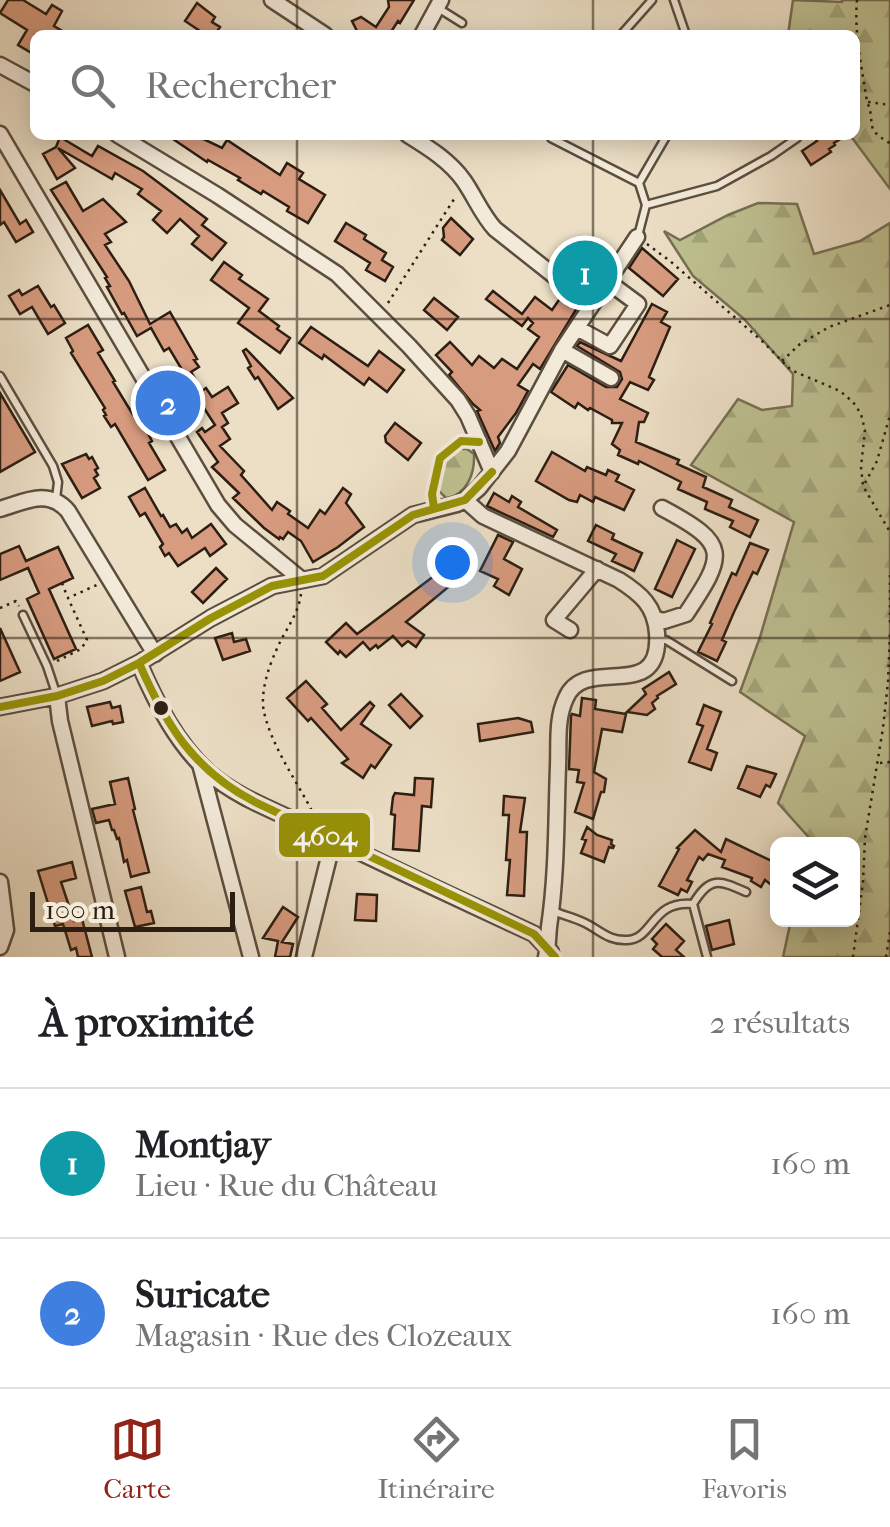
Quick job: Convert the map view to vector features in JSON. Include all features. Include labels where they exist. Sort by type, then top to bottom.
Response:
[{"type":"street","points":[[272,0],[317,30]]},
{"type":"street","points":[[425,30],[439,4]]},
{"type":"street","points":[[0,64],[30,81]]},
{"type":"street","points":[[0,134],[218,505],[235,525],[302,580]]},
{"type":"street","points":[[126,140],[337,274],[358,293],[458,400],[492,472]]},
{"type":"street","points":[[415,140],[442,158],[465,182],[484,218],[495,229],[590,305]]},
{"type":"street","points":[[0,707],[103,682],[272,586],[324,576],[412,515],[465,500],[508,450],[562,350],[637,237]]},
{"type":"street","points":[[577,328],[610,346],[638,304],[607,281]]},
{"type":"street","points":[[562,350],[611,378]]},
{"type":"street","points":[[0,509],[41,496],[68,510],[155,654]]},
{"type":"street","points":[[465,500],[483,516],[640,593],[656,619],[656,652],[644,671],[630,677],[591,677],[576,683],[567,694],[558,727],[550,954]]},
{"type":"street","points":[[656,619],[686,614],[716,560],[715,548],[703,532],[662,508]]},
{"type":"street","points":[[570,630],[554,620],[596,570]]},
{"type":"street","points":[[140,663],[156,701],[181,741],[226,785],[333,841],[534,934],[550,954]]},
{"type":"street","points":[[57,696],[117,957]]},
{"type":"street","points":[[200,763],[251,957]]},
{"type":"street","points":[[304,957],[333,841]]},
{"type":"street","points":[[0,882],[6,930],[0,947]]},
{"type":"lane","points":[[625,30],[652,0]]},
{"type":"lane","points":[[674,0],[684,30]]},
{"type":"lane","points":[[439,4],[462,23]]},
{"type":"lane","points":[[555,140],[639,183],[646,206],[637,237]]},
{"type":"lane","points":[[639,183],[664,140]]},
{"type":"lane","points":[[646,206],[717,186],[794,140]]},
{"type":"lane","points":[[0,376],[53,466],[58,482],[55,500]]},
{"type":"lane","points":[[434,508],[432,494],[440,458],[461,441],[478,442]]},
{"type":"lane","points":[[23,615],[57,696]]},
{"type":"lane","points":[[658,640],[666,640],[732,680]]},
{"type":"lane","points":[[707,957],[693,904],[702,890],[713,883],[724,882],[746,892]]},
{"type":"lane","points":[[552,910],[583,922],[599,934],[629,940],[641,935],[668,906],[693,904]]},
{"type":"path","points":[[856,30],[857,0]]},
{"type":"path","points":[[860,59],[872,129],[890,143]]},
{"type":"path","points":[[867,102],[890,106]]},
{"type":"path","points":[[379,317],[465,182]]},
{"type":"path","points":[[637,237],[670,261],[791,370],[840,391],[861,414],[865,430],[863,486],[890,532]]},
{"type":"path","points":[[782,361],[800,344],[829,328],[890,305]]},
{"type":"path","points":[[863,486],[877,461],[890,415]]},
{"type":"path","points":[[890,575],[890,623]]},
{"type":"path","points":[[68,598],[110,580]]},
{"type":"path","points":[[302,580],[301,600],[276,650],[263,694],[264,710],[275,742],[312,811],[318,832]]},
{"type":"path","points":[[47,666],[82,649],[86,640],[62,583]]},
{"type":"path","points":[[0,608],[16,601],[23,615]]},
{"type":"path","points":[[853,957],[865,838],[888,682],[890,631]]},
{"type":"path","points":[[878,763],[890,762]]},
{"type":"path","points":[[886,957],[890,932]]},
{"type":"green space","points":[[793,0],[890,0],[890,189],[854,140],[860,140],[860,30],[789,30]]},
{"type":"green space","points":[[758,203],[797,204],[814,254],[860,241],[890,223],[890,957],[783,957],[789,927],[860,927],[860,837],[808,837],[778,803],[805,736],[740,692],[794,522],[691,465],[738,399],[762,410],[792,406],[793,374],[744,319],[693,276],[664,231],[680,240]]},
{"type":"green space","points":[[458,449],[474,454],[473,469],[465,487],[447,499],[439,491],[440,473],[448,457]]},
{"type":"building","points":[[8,0],[23,0],[46,14],[52,5],[62,11],[54,26],[61,30],[30,30],[30,52],[18,45],[27,30],[0,13]]},
{"type":"building","points":[[388,0],[414,0],[392,30],[356,30],[352,21],[361,17],[376,27],[389,7]]},
{"type":"building","points":[[197,3],[215,17],[212,22],[220,27],[198,30],[185,21]]},
{"type":"building","points":[[59,140],[65,140],[92,156],[98,146],[143,171],[207,219],[202,225],[226,243],[212,260],[192,244],[199,236],[180,219],[167,233],[153,220],[161,211],[138,194],[142,189],[115,173],[112,179],[58,148],[75,168],[57,179],[43,154],[56,147]]},
{"type":"building","points":[[174,140],[205,140],[222,148],[227,140],[280,175],[287,163],[303,173],[299,179],[325,195],[308,223],[263,191],[261,194],[240,178]]},
{"type":"building","points":[[839,140],[829,149],[831,152],[811,165],[802,151],[817,141]]},
{"type":"building","points":[[66,182],[83,211],[103,199],[126,222],[105,234],[111,242],[105,245],[129,281],[150,324],[170,312],[197,359],[194,360],[199,367],[191,372],[202,391],[206,388],[212,397],[228,387],[238,403],[222,413],[228,423],[222,427],[230,439],[220,446],[244,471],[241,475],[272,510],[277,502],[308,528],[320,510],[325,514],[343,488],[351,494],[346,503],[364,527],[313,562],[301,541],[288,532],[279,539],[233,498],[239,493],[212,467],[218,462],[197,432],[215,425],[198,399],[184,408],[170,386],[184,373],[169,348],[164,351],[151,328],[137,336],[122,314],[107,287],[107,277],[51,190]]},
{"type":"building","points":[[0,190],[20,224],[26,220],[33,232],[16,242],[4,222],[0,225]]},
{"type":"building","points":[[451,218],[473,239],[460,255],[442,240],[443,228]]},
{"type":"building","points":[[346,223],[386,253],[382,260],[393,267],[385,281],[366,270],[370,263],[335,241]]},
{"type":"building","points":[[642,248],[678,279],[663,296],[629,268]]},
{"type":"building","points":[[224,262],[242,275],[239,279],[268,299],[259,311],[290,338],[280,353],[238,323],[249,308],[211,280]]},
{"type":"building","points":[[38,286],[65,323],[48,334],[32,307],[20,314],[9,296],[19,290],[22,295]]},
{"type":"building","points":[[493,291],[522,314],[535,297],[552,310],[561,297],[577,308],[540,369],[533,364],[518,385],[528,391],[498,437],[500,443],[495,451],[477,411],[480,410],[436,355],[450,342],[472,365],[479,356],[494,368],[502,359],[517,369],[539,337],[528,329],[533,323],[528,318],[522,326],[486,299]]},
{"type":"building","points":[[434,298],[458,317],[447,330],[424,310]]},
{"type":"building","points":[[652,304],[667,312],[661,322],[670,327],[649,377],[654,380],[648,390],[630,382],[620,399],[648,413],[644,422],[639,422],[636,442],[679,460],[677,464],[706,477],[703,487],[732,500],[729,507],[758,520],[750,537],[730,527],[733,521],[705,509],[707,502],[678,489],[681,482],[618,455],[620,450],[612,444],[622,423],[612,423],[578,403],[575,408],[551,392],[568,365],[606,387],[617,387],[622,379],[620,372],[577,346],[580,342],[621,361]]},
{"type":"building","points":[[88,325],[103,350],[98,353],[113,382],[138,423],[141,421],[165,470],[148,480],[115,424],[111,427],[104,416],[105,408],[71,353],[66,338]]},
{"type":"building","points":[[311,327],[368,366],[379,351],[404,370],[387,392],[369,378],[364,385],[324,355],[322,359],[299,343]]},
{"type":"building","points":[[246,349],[293,398],[278,409],[248,368],[251,366],[243,351]]},
{"type":"building","points":[[0,393],[35,452],[0,472]]},
{"type":"building","points":[[395,423],[421,443],[408,460],[386,442],[385,436]]},
{"type":"building","points":[[552,452],[585,471],[587,467],[606,475],[608,470],[619,475],[616,481],[634,490],[624,510],[595,497],[593,502],[580,495],[577,502],[569,500],[536,481]]},
{"type":"building","points":[[86,454],[98,468],[94,478],[100,488],[82,498],[62,464]]},
{"type":"building","points":[[145,488],[170,527],[176,524],[182,533],[187,529],[192,538],[211,524],[226,544],[210,556],[205,548],[178,566],[169,553],[165,556],[160,547],[163,544],[145,513],[140,516],[129,497]]},
{"type":"building","points":[[494,493],[509,502],[512,496],[521,502],[518,507],[557,530],[553,537],[487,506]]},
{"type":"building","points":[[596,525],[614,534],[612,539],[642,553],[634,571],[612,561],[616,554],[588,541]]},
{"type":"building","points":[[498,535],[513,542],[504,559],[522,569],[509,595],[494,586],[498,579],[480,571]]},
{"type":"building","points":[[677,540],[695,549],[672,597],[655,589]]},
{"type":"building","points":[[750,543],[768,550],[734,612],[717,661],[698,652],[732,573],[736,575]]},
{"type":"building","points":[[19,546],[26,561],[58,547],[73,578],[49,589],[76,649],[54,659],[27,599],[39,593],[28,568],[0,580],[0,554]]},
{"type":"building","points":[[446,556],[462,563],[452,584],[406,622],[424,635],[416,647],[408,641],[402,646],[393,636],[370,650],[363,642],[346,657],[326,642],[346,623],[357,634],[438,573]]},
{"type":"building","points":[[216,568],[227,579],[203,603],[192,592]]},
{"type":"building","points":[[0,628],[20,672],[0,681]]},
{"type":"building","points":[[232,633],[234,642],[246,639],[250,651],[223,660],[215,638]]},
{"type":"building","points":[[669,672],[676,684],[657,696],[652,703],[655,709],[647,715],[627,712],[646,694],[643,689]]},
{"type":"building","points":[[306,681],[327,704],[322,708],[341,730],[370,702],[374,706],[361,724],[391,745],[363,778],[342,763],[348,759],[287,698]]},
{"type":"building","points":[[401,694],[422,716],[410,728],[389,705]]},
{"type":"building","points":[[582,698],[596,700],[595,709],[626,714],[622,732],[602,729],[594,772],[606,779],[593,819],[575,812],[584,783],[577,782],[579,770],[569,769],[571,716],[580,716]]},
{"type":"building","points":[[110,702],[112,708],[120,706],[123,722],[92,726],[87,707]]},
{"type":"building","points":[[704,705],[721,712],[707,749],[717,753],[711,770],[689,762],[703,726],[697,724]]},
{"type":"building","points":[[518,718],[531,722],[533,732],[480,741],[478,724]]},
{"type":"building","points":[[747,766],[776,774],[760,797],[738,788]]},
{"type":"building","points":[[128,778],[149,872],[131,877],[109,820],[96,823],[92,809],[115,804],[110,782]]},
{"type":"building","points":[[415,778],[433,779],[431,807],[422,806],[419,851],[393,849],[393,797],[395,793],[414,795]]},
{"type":"building","points":[[504,796],[525,798],[520,832],[527,832],[524,896],[507,895],[509,815],[503,815]]},
{"type":"building","points":[[587,827],[612,840],[614,846],[609,847],[604,862],[581,853]]},
{"type":"building","points":[[695,830],[721,852],[726,839],[770,860],[770,884],[765,880],[761,887],[752,878],[722,867],[725,860],[708,854],[703,860],[699,857],[687,880],[692,882],[687,892],[681,889],[678,895],[659,886],[677,848]]},
{"type":"building","points":[[72,862],[76,878],[61,882],[74,921],[82,919],[92,957],[78,957],[76,948],[71,950],[63,924],[55,926],[38,871]]},
{"type":"building","points":[[141,887],[154,923],[135,927],[125,891]]},
{"type":"building","points":[[357,894],[377,895],[376,921],[355,920]]},
{"type":"building","points":[[283,907],[298,917],[282,942],[293,944],[290,957],[275,957],[278,941],[263,938]]},
{"type":"building","points":[[729,920],[734,944],[712,950],[706,926]]},
{"type":"building","points":[[666,924],[684,941],[676,950],[684,957],[662,957],[653,949],[657,944],[652,939]]},
{"type":"transit line","name":"4604","points":[[434,508],[432,494],[440,458],[461,441],[479,442]]},
{"type":"transit line","name":"4604","points":[[0,707],[57,696],[103,681],[272,586],[323,576],[413,515],[465,500],[492,472]]},
{"type":"transit line","name":"4604","points":[[139,663],[184,744],[233,789],[534,934],[555,957]]},
{"type":"place","name":"Montjay","points":[[585,273]]},
{"type":"place","name":"Suricate","points":[[168,403]]}]
